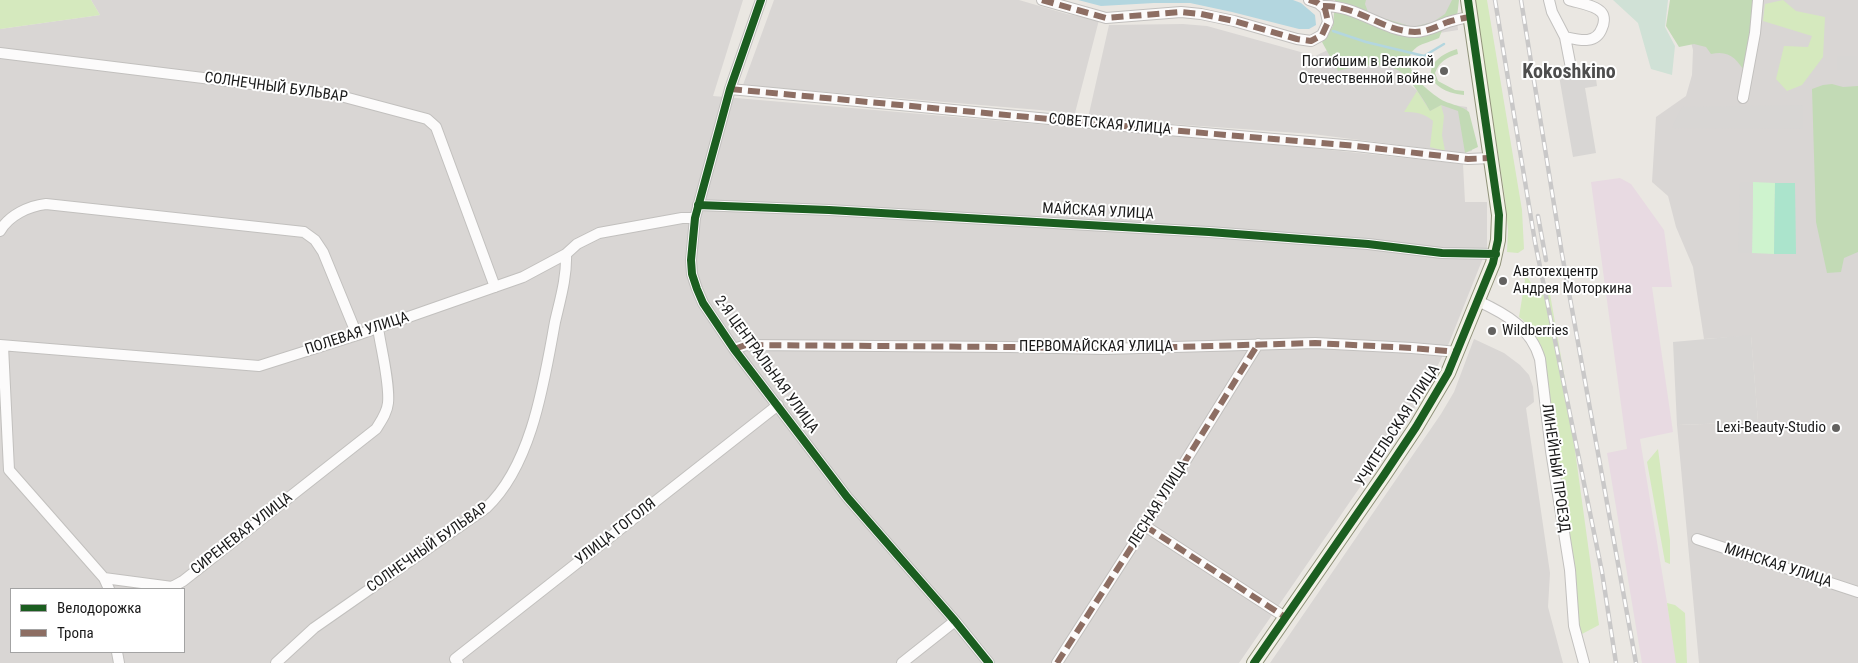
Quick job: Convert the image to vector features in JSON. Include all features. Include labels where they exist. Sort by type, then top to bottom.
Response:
[{"type":"street","name":"2-Я ЦЕНТРАЛЬНАЯ УЛИЦА","points":[[761,0],[730,89],[698,204],[691,246],[692,274],[703,303],[734,348],[847,497],[989,663]]},
{"type":"street","points":[[1042,0],[1106,18],[1181,12],[1201,14],[1311,41],[1319,38],[1325,31],[1328,22],[1324,10],[1318,3],[1309,0]]},
{"type":"street","name":"УЧИТЕЛЬСКАЯ УЛИЦА","points":[[1254,663],[1416,427],[1446,378],[1496,254],[1499,221],[1468,0]]},
{"type":"street","points":[[1549,0],[1552,12],[1565,37],[1571,68]]},
{"type":"street","points":[[1565,37],[1586,41],[1592,40],[1602,31],[1604,23],[1602,13],[1596,8],[1569,0]]},
{"type":"street","points":[[1743,98],[1755,33],[1758,0]]},
{"type":"street","points":[[1324,10],[1343,7],[1376,21],[1413,32],[1426,31],[1446,23],[1470,17]]},
{"type":"street","name":"СОЛНЕЧНЫЙ БУЛЬВАР","points":[[0,53],[333,94],[427,118],[436,126],[495,287]]},
{"type":"street","name":"СОВЕТСКАЯ УЛИЦА","points":[[730,89],[1365,147],[1468,159],[1491,158]]},
{"type":"street","points":[[0,231],[6,223],[26,209],[46,204],[304,232],[315,240],[323,252],[357,335]]},
{"type":"street","name":"МАЙСКАЯ УЛИЦА","points":[[698,204],[1208,232],[1368,244],[1442,253],[1496,254]]},
{"type":"street","name":"ПОЛЕВАЯ УЛИЦА","points":[[1,346],[259,366],[378,328],[534,272],[566,254],[589,236],[682,218],[695,218]]},
{"type":"street","name":"СОЛНЕЧНЫЙ БУЛЬВАР","points":[[276,663],[314,628],[486,508],[496,499],[509,480],[526,445],[544,378],[564,276],[566,254]]},
{"type":"street","name":"ЛИНЕЙНЫЙ ПРОЕЗД","points":[[1478,302],[1502,314],[1522,328],[1535,345],[1540,359],[1551,451],[1570,570],[1574,626],[1584,663]]},
{"type":"street","name":"СИРЕНЕВАЯ УЛИЦА","points":[[104,578],[172,587],[183,581],[376,428],[383,418],[388,404],[388,392],[378,328]]},
{"type":"street","name":"ПЕРВОМАЙСКАЯ УЛИЦА","points":[[734,348],[746,345],[1122,349],[1315,343],[1458,352]]},
{"type":"street","name":"ЛЕСНАЯ УЛИЦА","points":[[1058,663],[1146,526],[1258,344]]},
{"type":"street","points":[[1,346],[4,471],[104,578],[109,588]]},
{"type":"street","name":"УЛИЦА ГОГОЛЯ","points":[[456,661],[778,405]]},
{"type":"street","points":[[1146,526],[1285,617]]},
{"type":"street","name":"МИНСКАЯ УЛИЦА","points":[[1697,539],[1858,592]]},
{"type":"street","points":[[902,663],[955,621]]},
{"type":"shaded area","points":[[91,0],[743,0],[713,96],[1302,147],[1463,164],[1465,202],[1487,202],[1487,248],[1449,343],[1422,397],[1239,663],[0,663],[0,29],[100,15]]},
{"type":"shaded area","points":[[774,0],[1019,0],[1067,14],[1099,20],[1075,113],[743,85]]},
{"type":"shaded area","points":[[1334,0],[1455,0],[1458,30],[1408,38],[1409,84],[1431,102],[1467,107],[1472,151],[1463,153],[1312,134],[1088,118],[1109,25],[1183,24],[1207,26],[1315,56],[1330,49],[1337,1]]},
{"type":"shaded area","points":[[1751,0],[1858,0],[1858,663],[1699,663],[1677,425],[1758,422],[1751,336],[1704,339],[1693,267],[1676,227],[1668,196],[1652,182],[1656,117],[1686,96],[1692,75],[1693,50],[1691,42]]},
{"type":"shaded area","points":[[1837,56],[1857,56],[1857,70],[1837,70]]},
{"type":"shaded area","points":[[1594,64],[1597,86],[1585,88],[1596,153],[1573,157],[1558,70]]},
{"type":"shaded area","points":[[1803,105],[1803,129],[1672,128],[1682,107]]},
{"type":"shaded area","points":[[1620,178],[1631,184],[1664,230],[1672,287],[1652,287],[1673,432],[1640,439],[1677,663],[1642,663],[1607,453],[1627,449],[1591,182]]},
{"type":"shaded area","points":[[1740,182],[1753,182],[1752,253],[1738,253]]},
{"type":"shaded area","points":[[1751,335],[1758,422],[1677,425],[1673,342]]},
{"type":"shaded area","points":[[1474,339],[1504,353],[1520,365],[1529,375],[1533,387],[1534,402],[1526,408],[1550,573],[1548,607],[1563,663],[1270,663],[1441,414],[1454,392]]},
{"type":"green space","points":[[0,0],[91,0],[100,15],[0,29]]},
{"type":"green space","points":[[1335,0],[1366,0],[1365,4],[1370,17],[1386,19],[1413,27],[1433,22],[1445,14],[1452,0],[1459,0],[1457,17],[1447,18],[1439,38],[1417,47],[1411,54],[1409,61],[1416,77],[1430,92],[1444,101],[1469,112],[1478,147],[1465,153],[1458,111],[1441,105],[1430,111],[1412,84],[1399,71],[1377,65],[1352,67],[1338,71],[1322,42],[1333,26]]},
{"type":"green space","points":[[1475,0],[1487,0],[1522,210],[1524,249],[1518,253],[1507,252],[1508,230],[1505,199]]},
{"type":"green space","points":[[1613,0],[1668,0],[1665,27],[1675,46],[1672,75],[1651,69],[1638,23]]},
{"type":"green space","points":[[1670,0],[1755,0],[1746,73],[1736,60],[1723,53],[1711,54],[1706,47],[1694,44],[1679,47],[1666,26]]},
{"type":"green space","points":[[1783,0],[1796,11],[1825,17],[1823,57],[1802,85],[1787,91],[1776,79],[1784,46],[1808,47],[1812,36],[1763,21],[1765,4]]},
{"type":"green space","points":[[1457,49],[1458,54],[1444,60],[1435,73],[1438,81],[1455,90],[1464,91],[1464,95],[1441,88],[1431,75],[1436,61]]},
{"type":"green space","points":[[1832,84],[1843,87],[1858,86],[1858,252],[1844,258],[1841,272],[1827,273],[1816,222],[1812,89]]},
{"type":"green space","points":[[1417,91],[1430,111],[1441,105],[1444,116],[1442,135],[1445,151],[1430,147],[1433,121],[1420,114],[1404,112]]},
{"type":"green space","points":[[1753,182],[1775,183],[1774,254],[1752,253]]},
{"type":"green space","points":[[1775,183],[1795,183],[1796,254],[1774,254]]},
{"type":"green space","points":[[1523,274],[1535,290],[1543,294],[1550,294],[1566,385],[1599,625],[1582,634],[1579,629],[1574,568],[1544,358],[1540,345],[1519,317],[1525,280]]},
{"type":"green space","points":[[1658,449],[1670,540],[1670,564],[1665,562],[1647,462]]},
{"type":"green space","points":[[1667,603],[1675,605],[1685,613],[1687,663],[1676,663]]},
{"type":"water","points":[[1078,0],[1293,0],[1301,3],[1315,15],[1316,25],[1309,29],[1299,29],[1190,3],[1101,6]]},
{"type":"waterway","points":[[1333,31],[1366,42],[1424,56],[1444,44]]},
{"type":"railway","points":[[1495,0],[1535,242],[1602,572],[1616,663]]},
{"type":"railway","points":[[1521,0],[1562,254],[1636,663]]},
{"type":"railway","points":[[1538,216],[1546,260]]},
{"type":"marked path","points":[[1042,0],[1106,18],[1181,12],[1201,14],[1311,41],[1322,35],[1328,22],[1325,9],[1318,3],[1309,0]]},
{"type":"marked path","points":[[1323,6],[1347,10],[1403,31],[1415,32],[1470,17]]},
{"type":"marked path","points":[[730,89],[1356,146],[1468,159],[1491,158]]},
{"type":"marked path","points":[[734,349],[746,345],[1104,349],[1315,343],[1458,352]]},
{"type":"marked path","points":[[1057,663],[1258,344]]},
{"type":"marked path","points":[[1145,526],[1285,617]]},
{"type":"cycle path","points":[[761,0],[730,89],[695,218],[691,260],[692,274],[697,289],[703,303],[734,349],[847,497],[989,663]]},
{"type":"cycle path","points":[[1254,663],[1416,427],[1448,373],[1493,263],[1498,240],[1499,215],[1468,0]]},
{"type":"cycle path","points":[[698,205],[829,210],[1209,232],[1368,244],[1442,253],[1496,254]]},
{"type":"place","name":"Погибшим в Великой Отечественной войне","points":[[1444,71]]},
{"type":"place","name":"Автотехцентр Андрея Моторкина","points":[[1503,281]]},
{"type":"place","name":"Wildberries","points":[[1492,331]]},
{"type":"place","name":"Lexi-Beauty-Studio","points":[[1836,428]]},
{"type":"district","name":"Kokoshkino","points":[[1569,73]]}]
